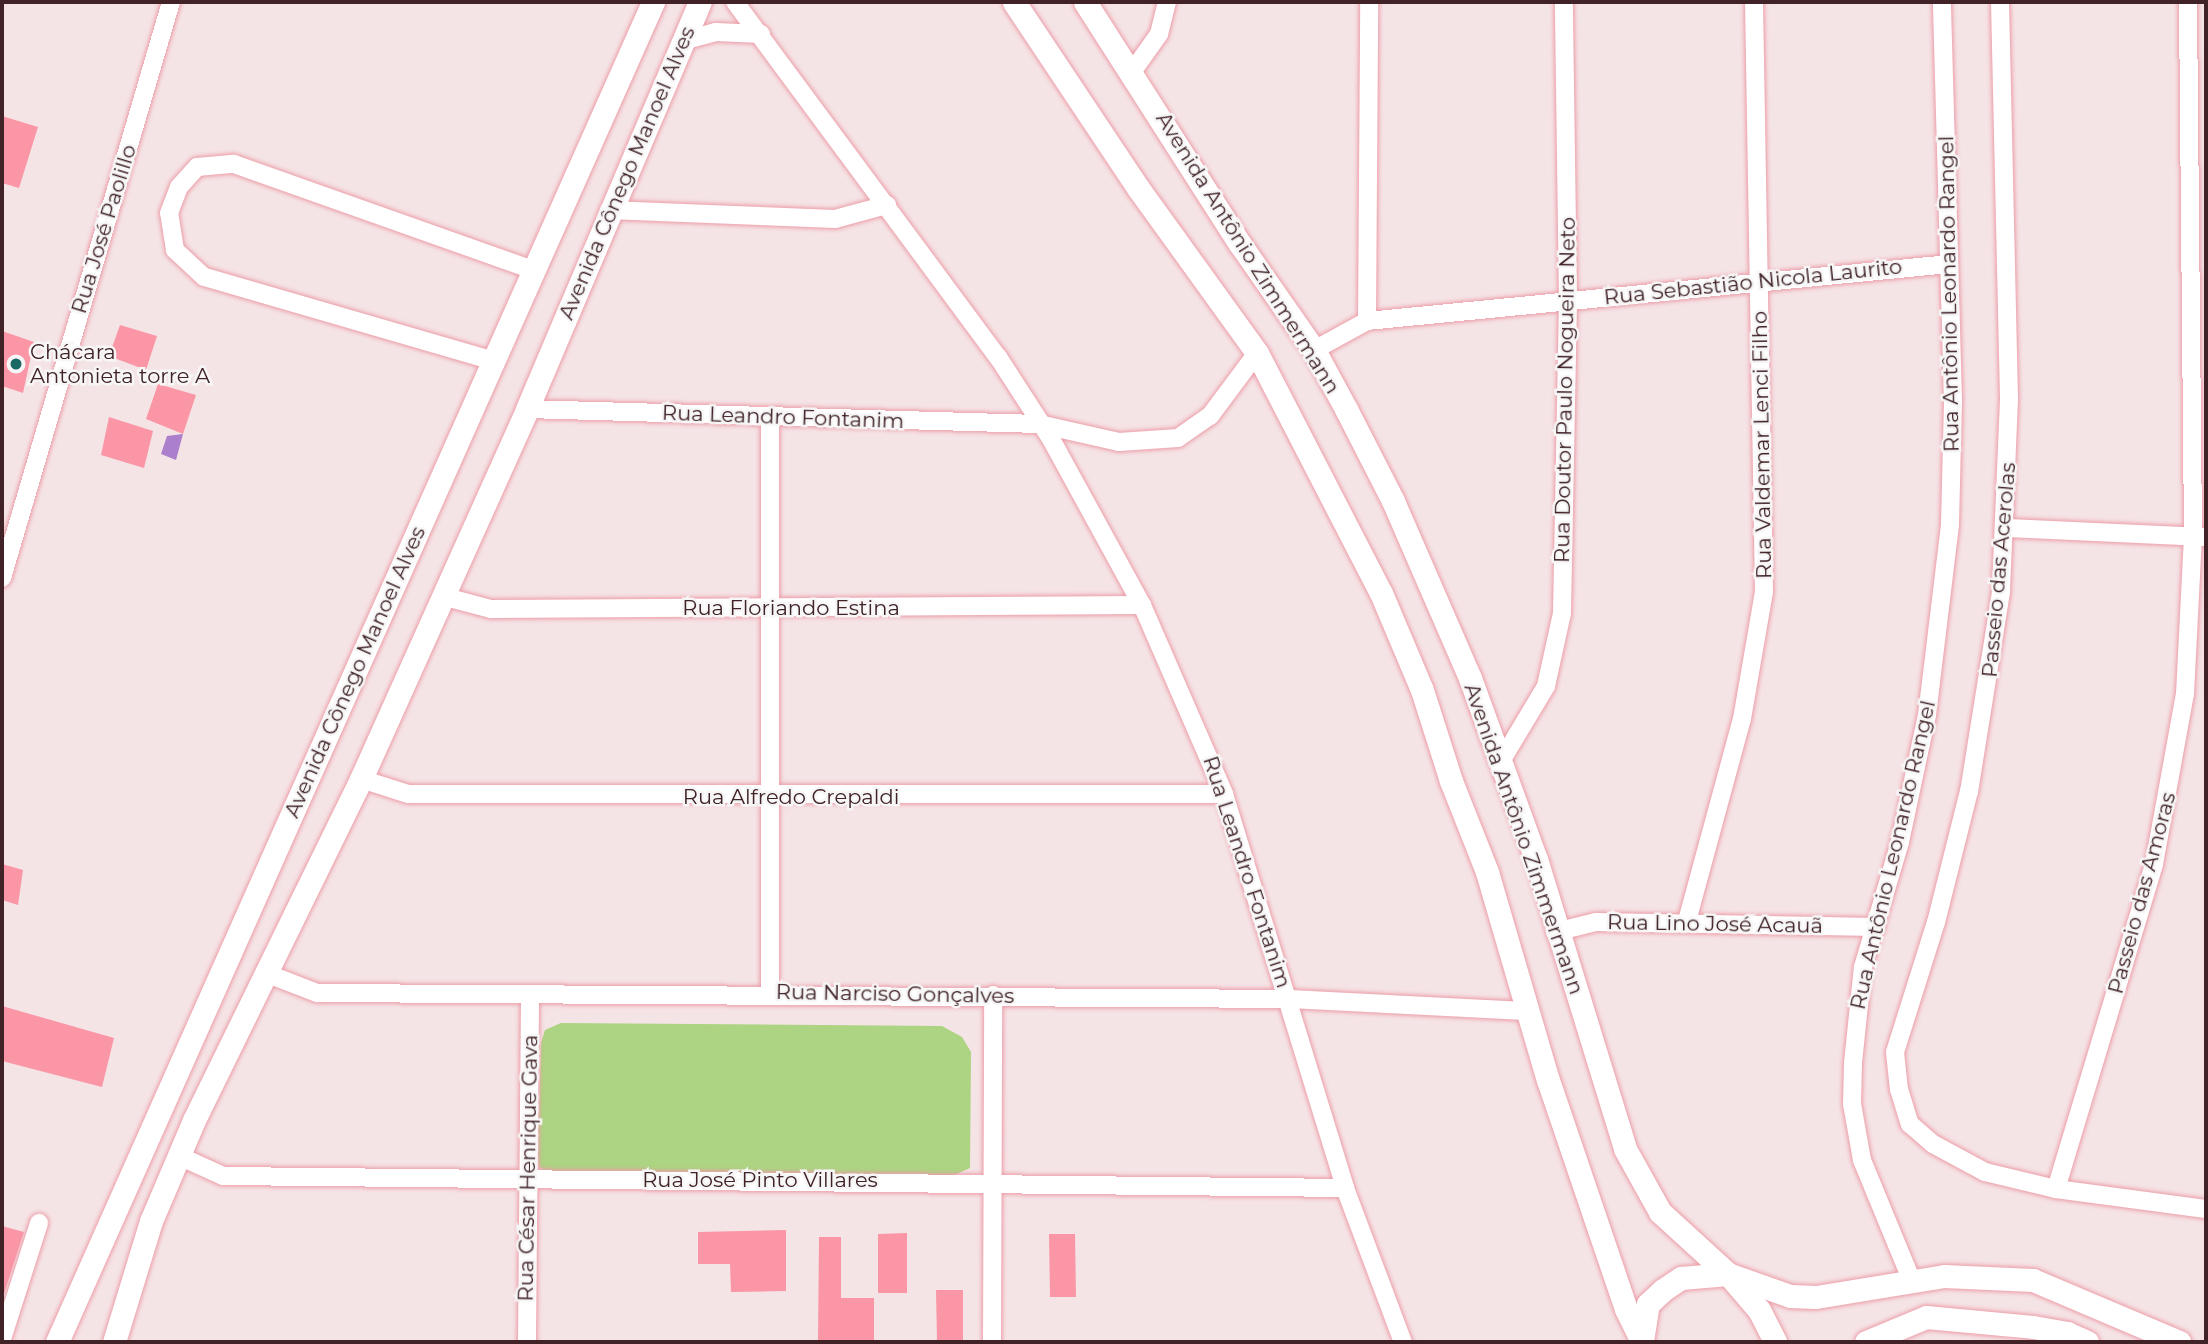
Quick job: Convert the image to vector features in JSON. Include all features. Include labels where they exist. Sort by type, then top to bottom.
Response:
[{"type":"street","name":"Rua José Paolillo","points":[[2,578],[172,2]]},
{"type":"street","name":"Avenida Cônego Manoel Alves","points":[[57,1342],[653,2]]},
{"type":"street","name":"Avenida Cônego Manoel Alves","points":[[114,1342],[151,1221],[179,1156],[360,779],[527,408],[609,210],[686,40],[700,2]]},
{"type":"street","name":"Rua Leandro Fontanim","points":[[735,2],[991,347],[1039,424],[1142,605],[1224,794],[1346,1188],[1403,1342]]},
{"type":"street","points":[[1014,2],[1138,188],[1257,353],[1381,593],[1422,690],[1451,781],[1487,872],[1526,1011],[1622,1298],[1642,1341]]},
{"type":"street","name":"Avenida Antônio Zimmermann","points":[[1085,2],[1240,244],[1314,349],[1393,501],[1470,678],[1536,859],[1555,932],[1625,1149],[1660,1212],[1728,1274],[1759,1310],[1775,1342]]},
{"type":"street","points":[[1132,72],[1159,34],[1167,2]]},
{"type":"street","points":[[1367,321],[1369,2]]},
{"type":"street","name":"Rua Doutor Paulo Nogueira Neto","points":[[1500,764],[1535,709],[1559,638],[1568,301],[1564,2]]},
{"type":"street","name":"Rua Valdemar Lenci Filho","points":[[1687,921],[1742,719],[1759,636],[1766,548],[1754,2]]},
{"type":"street","name":"Rua Antônio Leonardo Rangel","points":[[1910,1279],[1871,1188],[1852,1104],[1858,999],[1914,779],[1945,586],[1952,462],[1942,2]]},
{"type":"street","name":"Passeio das Acerolas","points":[[2000,2],[2009,399],[2006,528],[1993,659],[1969,791],[1936,922],[1895,1052],[1899,1089],[1910,1124],[1933,1144],[1985,1172],[2056,1189]]},
{"type":"street","name":"Passeio das Amoras","points":[[2056,1189],[2167,805],[2185,694],[2199,536],[2188,2]]},
{"type":"street","points":[[686,40],[716,32],[761,34]]},
{"type":"street","points":[[494,361],[204,277],[175,250],[169,213],[179,187],[197,167],[234,164],[534,270]]},
{"type":"street","points":[[609,210],[835,219],[887,205]]},
{"type":"street","name":"Rua Sebastião Nicola Laurito","points":[[1314,349],[1367,321],[1949,264]]},
{"type":"street","name":"Rua Leandro Fontanim","points":[[527,408],[770,418],[1039,424],[1119,442],[1178,438],[1210,416],[1257,353]]},
{"type":"street","points":[[770,418],[770,993]]},
{"type":"street","points":[[2006,528],[2199,536]]},
{"type":"street","name":"Rua Floriando Estina","points":[[442,596],[491,610],[1142,605]]},
{"type":"street","name":"Rua Alfredo Crepaldi","points":[[360,779],[408,794],[768,797],[1224,794]]},
{"type":"street","name":"Rua Lino José Acauã","points":[[1555,932],[1596,922],[1687,921],[1876,927]]},
{"type":"street","name":"Rua Narciso Gonçalves","points":[[268,974],[317,993],[770,993],[1289,999],[1526,1011]]},
{"type":"street","name":"Rua César Henrique Gava","points":[[527,1342],[526,1182],[530,995]]},
{"type":"street","points":[[992,1342],[995,1184],[993,995]]},
{"type":"street","name":"Rua José Pinto Villares","points":[[179,1156],[223,1175],[526,1182],[698,1178],[1346,1188]]},
{"type":"street","points":[[2056,1189],[2206,1209]]},
{"type":"street","points":[[2,1339],[39,1223]]},
{"type":"street","points":[[1642,1341],[1648,1304],[1663,1290],[1681,1278],[1728,1274],[1790,1296],[1816,1297],[1910,1279],[1974,1275],[2033,1280],[2179,1342]]},
{"type":"street","points":[[1866,1342],[1926,1317],[2033,1327],[2067,1333],[2087,1342]]},
{"type":"green space","points":[[561,1023],[942,1026],[962,1037],[971,1052],[970,1168],[950,1177],[547,1172],[539,1167],[538,1155],[541,1043],[545,1030]]},
{"type":"shaded area","points":[[183,434],[176,460],[161,454],[167,436]]},
{"type":"building","points":[[2,116],[38,127],[19,188],[2,183]]},
{"type":"building","points":[[120,325],[157,336],[146,370],[109,356]]},
{"type":"building","name":"Chácara Antonieta torre A","points":[[2,331],[34,342],[23,393],[2,386]]},
{"type":"building","points":[[158,384],[196,395],[183,434],[146,419]]},
{"type":"building","points":[[109,417],[153,431],[144,468],[101,455]]},
{"type":"building","points":[[2,864],[23,870],[18,905],[2,900]]},
{"type":"building","points":[[2,1006],[114,1038],[102,1087],[2,1061]]},
{"type":"building","points":[[2,1226],[24,1232],[2,1300]]},
{"type":"building","points":[[786,1230],[786,1291],[731,1292],[730,1264],[698,1264],[698,1232]]},
{"type":"building","points":[[907,1233],[907,1293],[878,1293],[878,1234]]},
{"type":"building","points":[[1049,1234],[1075,1234],[1076,1297],[1050,1297]]},
{"type":"building","points":[[819,1237],[841,1237],[841,1298],[874,1298],[874,1342],[818,1342]]},
{"type":"building","points":[[936,1290],[963,1290],[963,1342],[937,1342]]},
{"type":"place","name":"Chácara Antonieta torre A","points":[[16,364]]}]
